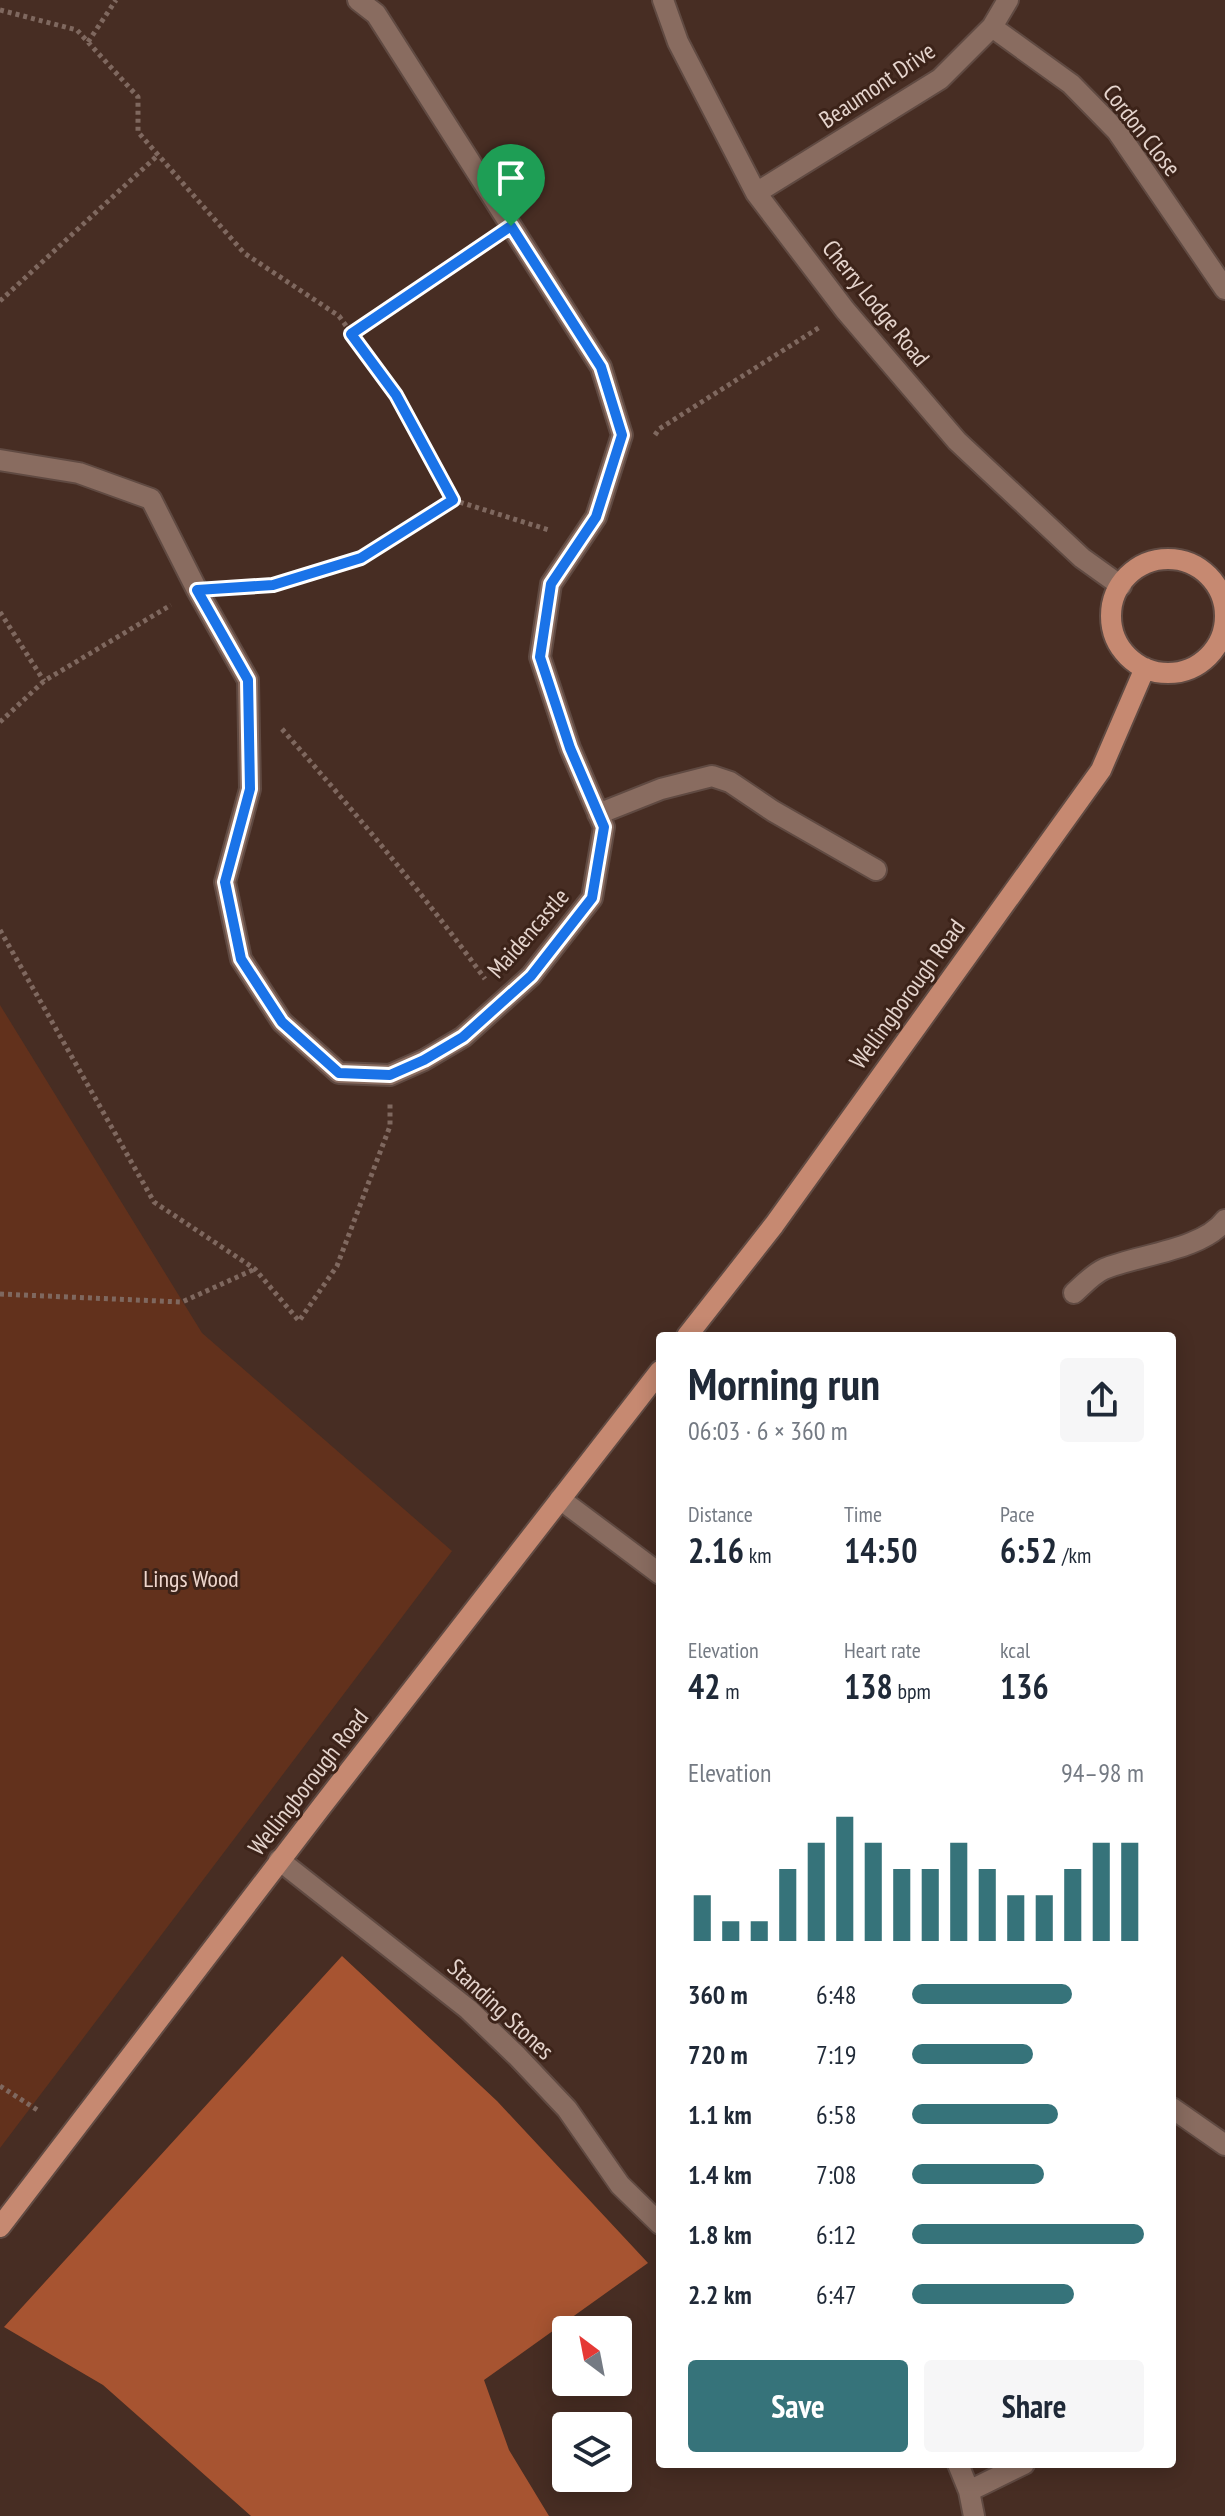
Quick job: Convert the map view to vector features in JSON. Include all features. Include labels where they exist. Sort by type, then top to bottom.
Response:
[{"type":"main road","points":[[1170,559],[1189,563],[1206,573],[1222,587],[1225,607],[1224,628],[1217,647],[1203,662],[1185,671],[1165,673],[1145,668],[1129,657],[1114,633],[1113,604],[1121,586],[1133,571],[1151,562],[1170,559]]},
{"type":"main road","name":"Wellingborough Road","points":[[690,1332],[774,1225],[1101,770],[1145,668]]},
{"type":"main road","name":"Wellingborough Road","points":[[0,2227],[279,1860],[656,1376]]},
{"type":"street","name":"Maidencastle","points":[[0,460],[79,473],[151,499],[197,590],[248,680],[250,789],[225,882],[241,959],[282,1022],[339,1073],[390,1075],[463,1037],[531,976],[592,898],[604,827],[570,748],[540,657],[551,584],[596,517],[622,435],[601,367],[511,226],[382,7],[358,0]]},
{"type":"street","name":"Cherry Lodge Road","points":[[663,0],[678,42],[756,193],[845,310],[957,441],[1082,558],[1121,586]]},
{"type":"street","name":"Beaumont Drive","points":[[756,193],[940,79],[992,27],[1008,0]]},
{"type":"street","name":"Cordon Close","points":[[992,27],[1071,84],[1117,131],[1225,289]]},
{"type":"street","points":[[598,814],[661,789],[712,776],[730,782],[773,811],[876,870]]},
{"type":"street","points":[[1074,1293],[1101,1270],[1194,1242],[1225,1220]]},
{"type":"street","points":[[560,1499],[656,1571]]},
{"type":"street","name":"Standing Stones","points":[[279,1860],[468,2009],[567,2109],[620,2185],[656,2220]]},
{"type":"street","points":[[1176,2111],[1225,2145]]},
{"type":"street","points":[[960,2468],[974,2516]]},
{"type":"street","points":[[969,2491],[1016,2468]]},
{"type":"path","points":[[88,42],[116,0]]},
{"type":"path","points":[[0,10],[77,30],[138,97],[138,132],[244,253],[339,316],[396,395],[453,500],[581,540]]},
{"type":"path","points":[[0,301],[158,155]]},
{"type":"path","points":[[351,334],[511,226]]},
{"type":"path","points":[[650,442],[659,429],[845,310]]},
{"type":"path","points":[[0,722],[44,681],[197,590],[273,585],[361,558],[453,500]]},
{"type":"path","points":[[0,612],[44,681]]},
{"type":"path","points":[[248,691],[342,797],[425,898],[502,1002]]},
{"type":"path","points":[[0,930],[154,1202],[255,1269],[299,1321],[337,1266],[390,1126],[390,1075]]},
{"type":"path","points":[[0,1294],[182,1302],[255,1269]]},
{"type":"path","points":[[0,2086],[39,2111]]},
{"type":"green space","name":"Lings Wood","points":[[0,1005],[202,1333],[452,1551],[0,2148]]},
{"type":"shaded area","points":[[342,1956],[497,2101],[648,2263],[574,2316],[552,2316],[552,2331],[484,2380],[509,2450],[549,2516],[251,2516],[103,2385],[4,2327]]},
{"type":"route","points":[[511,226],[601,367],[622,435],[596,517],[551,584],[540,657],[570,748],[604,827],[592,898],[531,976],[463,1037],[390,1075],[339,1073],[282,1022],[241,959],[225,882],[250,789],[248,680],[197,590],[273,585],[361,558],[453,500],[396,395],[351,334],[511,226]]}]
